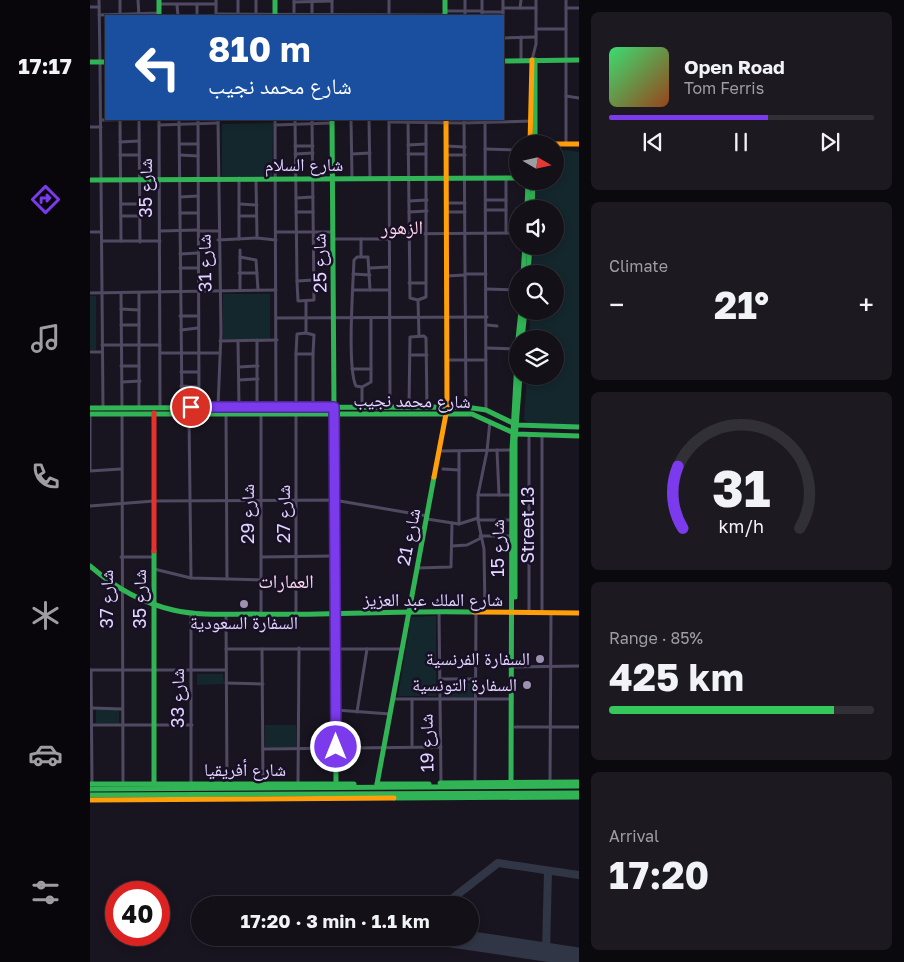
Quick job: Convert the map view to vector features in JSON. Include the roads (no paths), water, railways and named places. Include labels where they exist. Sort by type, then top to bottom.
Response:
[{"type":"main road","points":[[274,0],[275,15]]},
{"type":"main road","points":[[445,0],[445,14]]},
{"type":"main road","points":[[159,2],[159,14]]},
{"type":"main road","points":[[504,61],[534,60]]},
{"type":"main road","points":[[534,60],[534,135]]},
{"type":"main road","points":[[504,61],[579,61]]},
{"type":"main road","points":[[90,64],[103,64]]},
{"type":"main road","name":"شارع 25","points":[[333,120],[334,407]]},
{"type":"main road","points":[[531,135],[533,120]]},
{"type":"main road","points":[[446,121],[446,407]]},
{"type":"main road","points":[[566,143],[579,144]]},
{"type":"main road","name":"شارع السلام","points":[[90,180],[506,178]]},
{"type":"main road","name":"شارع 15","points":[[514,536],[512,520],[516,385]]},
{"type":"main road","name":"شارع 15","points":[[515,414],[519,385]]},
{"type":"main road","name":"شارع محمد نجيب","points":[[90,408],[257,406],[466,407],[486,410],[515,425],[530,427],[579,427]]},
{"type":"main road","name":"شارع محمد نجيب","points":[[90,414],[472,414],[500,426],[514,437]]},
{"type":"main road","name":"شارع 35","points":[[154,414],[154,784]]},
{"type":"main road","points":[[334,414],[336,784]]},
{"type":"main road","name":"شارع 21","points":[[377,784],[446,414]]},
{"type":"main road","points":[[499,418],[515,414],[530,427]]},
{"type":"main road","points":[[514,437],[579,436]]},
{"type":"main road","name":"شارع 15","points":[[511,787],[514,613],[512,450],[514,437]]},
{"type":"main road","name":"شارع الملك عبد العزيز","points":[[90,566],[121,590],[153,605],[191,613],[296,615],[439,611],[579,612]]},
{"type":"main road","name":"شارع 15","points":[[511,787],[515,727],[513,667]]},
{"type":"main road","name":"شارع أفريقيا","points":[[90,795],[511,787],[550,782],[579,782]]},
{"type":"main road","name":"شارع أفريقيا","points":[[91,786],[123,784],[377,784],[421,786],[475,783],[511,787],[520,790],[579,793]]},
{"type":"main road","points":[[213,789],[224,784]]},
{"type":"main road","name":"شارع أفريقيا","points":[[91,786],[213,789],[421,786],[511,787]]},
{"type":"main road","name":"شارع أفريقيا","points":[[520,790],[579,786]]},
{"type":"main road","points":[[193,799],[199,794]]},
{"type":"main road","name":"شارع أفريقيا","points":[[90,800],[579,797]]},
{"type":"street","points":[[99,0],[103,64],[101,120],[103,408]]},
{"type":"street","points":[[120,0],[120,15]]},
{"type":"street","points":[[138,0],[139,15]]},
{"type":"street","points":[[238,0],[238,15]]},
{"type":"street","points":[[256,0],[256,15]]},
{"type":"street","points":[[294,15],[294,1],[332,0],[332,15]]},
{"type":"street","points":[[389,0],[389,15]]},
{"type":"street","points":[[465,0],[465,15]]},
{"type":"street","points":[[482,0],[482,13]]},
{"type":"street","points":[[503,0],[503,15]]},
{"type":"street","points":[[520,0],[520,8]]},
{"type":"street","points":[[534,60],[536,0]]},
{"type":"street","points":[[566,0],[566,143]]},
{"type":"street","points":[[312,1],[312,15]]},
{"type":"street","points":[[159,2],[177,5],[216,2],[216,15],[275,15]]},
{"type":"street","points":[[197,4],[197,15]]},
{"type":"street","points":[[177,5],[178,15]]},
{"type":"street","points":[[90,7],[99,7]]},
{"type":"street","points":[[445,14],[465,11],[482,13],[536,8]]},
{"type":"street","points":[[566,8],[579,8]]},
{"type":"street","points":[[100,15],[159,14]]},
{"type":"street","points":[[536,29],[566,29]]},
{"type":"street","points":[[521,37],[521,60]]},
{"type":"street","points":[[504,38],[536,37]]},
{"type":"street","points":[[566,96],[579,98]]},
{"type":"street","points":[[101,120],[105,120]]},
{"type":"street","points":[[120,120],[121,241]]},
{"type":"street","points":[[139,120],[140,242]]},
{"type":"street","name":"شارع 35","points":[[159,120],[160,407]]},
{"type":"street","points":[[179,120],[182,407]]},
{"type":"street","points":[[198,120],[198,407]]},
{"type":"street","points":[[159,125],[198,124],[218,120]]},
{"type":"street","name":"شارع 31","points":[[218,120],[220,341],[218,407]]},
{"type":"street","points":[[275,120],[276,407]]},
{"type":"street","points":[[295,120],[298,301],[306,302],[314,300],[312,120]]},
{"type":"street","points":[[275,125],[312,124],[333,120]]},
{"type":"street","points":[[351,120],[352,178]]},
{"type":"street","points":[[369,120],[370,178]]},
{"type":"street","points":[[390,407],[389,120],[533,120]]},
{"type":"street","points":[[408,120],[409,283],[410,299],[418,300],[426,299],[426,121]]},
{"type":"street","points":[[464,121],[466,407]]},
{"type":"street","points":[[485,121],[487,210],[486,410]]},
{"type":"street","points":[[90,127],[101,127]]},
{"type":"street","points":[[120,142],[139,141]]},
{"type":"street","points":[[180,144],[198,144]]},
{"type":"street","points":[[408,145],[426,144]]},
{"type":"street","points":[[295,146],[313,146]]},
{"type":"street","points":[[446,146],[465,147]]},
{"type":"street","points":[[485,149],[509,150]]},
{"type":"street","points":[[295,154],[313,153]]},
{"type":"street","points":[[352,154],[370,154]]},
{"type":"street","points":[[408,154],[426,154]]},
{"type":"street","points":[[120,155],[139,155]]},
{"type":"street","points":[[446,155],[465,156]]},
{"type":"street","points":[[180,156],[198,156]]},
{"type":"street","points":[[239,178],[239,239]]},
{"type":"street","points":[[256,178],[257,238]]},
{"type":"street","points":[[389,234],[506,233],[506,178]]},
{"type":"street","points":[[180,197],[198,196]]},
{"type":"street","points":[[296,198],[313,197]]},
{"type":"street","points":[[409,201],[427,200]]},
{"type":"street","points":[[486,200],[506,200]]},
{"type":"street","points":[[446,202],[465,203]]},
{"type":"street","points":[[120,204],[140,204]]},
{"type":"street","points":[[239,204],[256,205]]},
{"type":"street","points":[[487,210],[506,210]]},
{"type":"street","points":[[409,212],[427,211]]},
{"type":"street","points":[[180,212],[198,212]]},
{"type":"street","points":[[296,212],[313,212]]},
{"type":"street","points":[[446,212],[465,212]]},
{"type":"street","points":[[120,216],[140,216]]},
{"type":"street","points":[[239,216],[256,216]]},
{"type":"street","points":[[160,231],[218,231]]},
{"type":"street","points":[[90,232],[101,232]]},
{"type":"street","points":[[276,232],[333,232]]},
{"type":"street","points":[[218,240],[257,238],[276,240]]},
{"type":"street","points":[[333,239],[389,239]]},
{"type":"street","points":[[360,239],[361,256]]},
{"type":"street","points":[[102,241],[160,241]]},
{"type":"street","points":[[240,250],[240,290]]},
{"type":"street","points":[[180,254],[198,253]]},
{"type":"street","points":[[240,257],[255,258],[258,273],[258,290]]},
{"type":"street","points":[[370,290],[368,257],[354,258],[352,369],[355,386],[362,387],[371,382],[372,318]]},
{"type":"street","points":[[370,268],[389,267]]},
{"type":"street","points":[[180,268],[198,268]]},
{"type":"street","points":[[239,273],[258,273]]},
{"type":"street","points":[[353,274],[370,275]]},
{"type":"street","points":[[446,276],[486,274]]},
{"type":"street","points":[[297,281],[314,280]]},
{"type":"street","points":[[409,283],[426,282]]},
{"type":"street","points":[[486,289],[509,290]]},
{"type":"street","points":[[90,293],[219,293],[240,290],[276,290]]},
{"type":"street","points":[[353,290],[389,290]]},
{"type":"street","points":[[121,293],[122,407]]},
{"type":"street","points":[[139,293],[140,407]]},
{"type":"street","points":[[418,300],[419,336]]},
{"type":"street","points":[[306,302],[306,334]]},
{"type":"street","points":[[121,309],[139,310]]},
{"type":"street","points":[[180,316],[198,316]]},
{"type":"street","points":[[277,318],[487,316]]},
{"type":"street","points":[[121,325],[139,325]]},
{"type":"street","points":[[487,325],[497,326]]},
{"type":"street","points":[[180,330],[198,328]]},
{"type":"street","points":[[296,407],[297,334],[314,335],[313,407]]},
{"type":"street","points":[[409,407],[411,336],[426,338],[428,407]]},
{"type":"street","points":[[257,340],[257,406]]},
{"type":"street","points":[[220,341],[277,340]]},
{"type":"street","points":[[238,341],[239,407]]},
{"type":"street","points":[[102,345],[160,345]]},
{"type":"street","points":[[486,348],[509,347]]},
{"type":"street","points":[[90,352],[102,352]]},
{"type":"street","points":[[160,353],[220,353]]},
{"type":"street","points":[[296,354],[314,354]]},
{"type":"street","points":[[410,355],[427,355]]},
{"type":"street","points":[[447,360],[486,360]]},
{"type":"street","points":[[122,366],[140,366]]},
{"type":"street","points":[[239,367],[258,366]]},
{"type":"street","points":[[352,369],[371,369]]},
{"type":"street","points":[[181,372],[198,372]]},
{"type":"street","points":[[239,380],[258,379]]},
{"type":"street","points":[[122,382],[140,381]]},
{"type":"street","points":[[181,386],[198,387]]},
{"type":"street","points":[[362,387],[362,408]]},
{"type":"street","points":[[334,407],[334,414]]},
{"type":"street","points":[[90,414],[90,470],[121,469]]},
{"type":"street","name":"شارع 37","points":[[122,414],[121,670],[123,784]]},
{"type":"street","points":[[190,414],[191,578]]},
{"type":"street","points":[[226,414],[227,579]]},
{"type":"street","name":"شارع 29","points":[[260,414],[263,580],[261,615]]},
{"type":"street","name":"شارع 27","points":[[296,414],[298,501],[296,615]]},
{"type":"street","points":[[485,612],[484,549],[480,537],[478,519],[478,495],[487,451],[490,421]]},
{"type":"street","points":[[528,436],[528,613]]},
{"type":"street","name":"Street 13","points":[[542,436],[542,613]]},
{"type":"street","points":[[497,450],[499,495]]},
{"type":"street","points":[[439,451],[512,450]]},
{"type":"street","points":[[459,451],[459,524]]},
{"type":"street","points":[[443,469],[459,470]]},
{"type":"street","points":[[478,495],[513,497]]},
{"type":"street","points":[[90,506],[190,500],[334,500],[459,524],[478,519],[512,520]]},
{"type":"street","points":[[418,568],[451,567],[452,523]]},
{"type":"street","points":[[452,546],[467,545],[480,537],[514,536]]},
{"type":"street","points":[[262,557],[335,556]]},
{"type":"street","points":[[121,557],[154,558]]},
{"type":"street","points":[[154,568],[191,578],[263,580]]},
{"type":"street","name":"شارع 19","points":[[439,611],[441,784]]},
{"type":"street","points":[[475,783],[476,612]]},
{"type":"street","name":"شارع 33","points":[[191,613],[191,784]]},
{"type":"street","points":[[550,782],[551,613]]},
{"type":"street","points":[[224,784],[226,615]]},
{"type":"street","points":[[298,784],[299,648]]},
{"type":"street","points":[[226,649],[402,649]]},
{"type":"street","points":[[262,649],[263,784]]},
{"type":"street","points":[[357,712],[367,649]]},
{"type":"street","points":[[513,667],[579,666]]},
{"type":"street","points":[[91,786],[91,670],[226,670]]},
{"type":"street","points":[[440,679],[476,679]]},
{"type":"street","points":[[226,683],[263,684]]},
{"type":"street","points":[[393,699],[512,699]]},
{"type":"street","points":[[412,699],[412,747]]},
{"type":"street","points":[[92,708],[122,708]]},
{"type":"street","points":[[336,710],[390,714]]},
{"type":"street","points":[[92,725],[192,725]]},
{"type":"street","points":[[515,727],[579,727]]},
{"type":"street","points":[[263,749],[441,747]]},
{"type":"place","name":"السفارة السعودية","points":[[244,604]]},
{"type":"place","name":"السفارة الفرنسية","points":[[540,659]]},
{"type":"place","name":"السفارة التونسية","points":[[527,685]]},
{"type":"district","name":"الزهور","points":[[402,227]]},
{"type":"district","name":"العمارات","points":[[286,581]]}]
